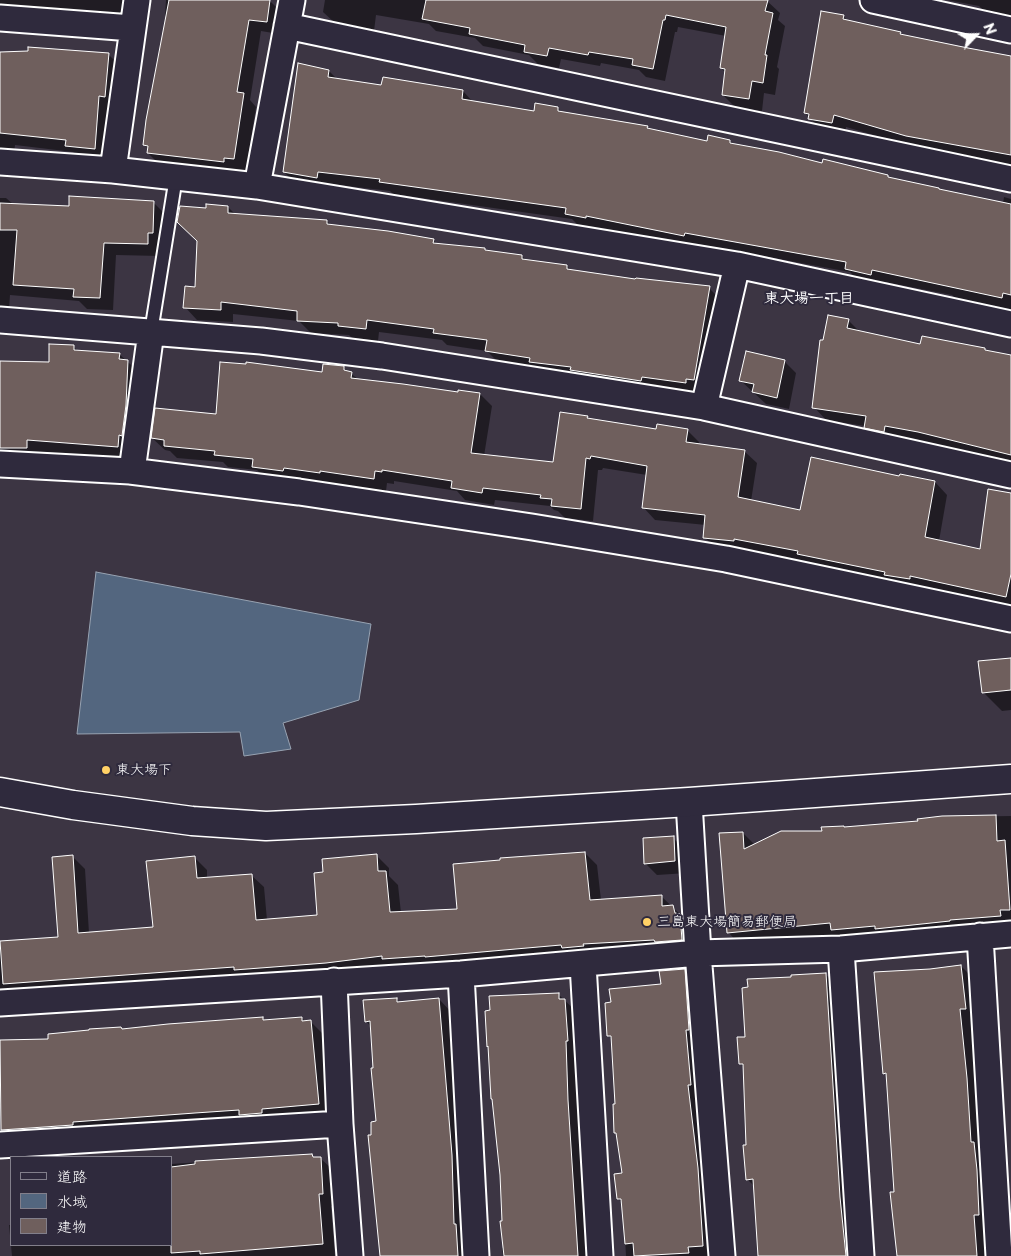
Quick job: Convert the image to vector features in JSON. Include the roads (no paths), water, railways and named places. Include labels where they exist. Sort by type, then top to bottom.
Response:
[{"type":"street","points":[[113,170],[136,0]]},
{"type":"street","points":[[257,186],[292,0]]},
{"type":"street","points":[[873,0],[1011,30]]},
{"type":"street","points":[[0,18],[132,28]]},
{"type":"street","points":[[286,26],[1011,179]]},
{"type":"street","points":[[0,162],[113,170],[257,186],[737,265],[1011,324]]},
{"type":"street","points":[[704,407],[737,265]]},
{"type":"street","points":[[0,320],[261,341],[382,356],[704,407],[1011,475]]},
{"type":"street","points":[[132,471],[151,332]]},
{"type":"street","points":[[0,464],[132,471],[391,505],[716,558],[1011,619]]},
{"type":"street","points":[[0,792],[73,805],[192,822],[266,826],[416,819],[689,802],[1011,779]]},
{"type":"street","points":[[689,802],[698,953],[722,1256]]},
{"type":"street","points":[[0,1003],[461,974],[698,953],[841,949],[1011,934]]},
{"type":"street","points":[[980,936],[999,1256]]},
{"type":"street","points":[[841,949],[861,1256]]},
{"type":"street","points":[[583,964],[600,1256]]},
{"type":"street","points":[[461,974],[476,1256]]},
{"type":"street","points":[[334,981],[340,1124],[350,1256]]},
{"type":"street","points":[[0,1145],[340,1124]]},
{"type":"lane","points":[[151,332],[176,177]]},
{"type":"water","points":[[96,572],[371,624],[359,700],[283,723],[291,749],[244,756],[240,732],[77,734]]},
{"type":"place","name":"東大場下","points":[[106,770]]},
{"type":"place","name":"三島東大場簡易郵便局","points":[[647,922]]},
{"type":"district","name":"東大場一丁目","points":[[809,299]]}]
